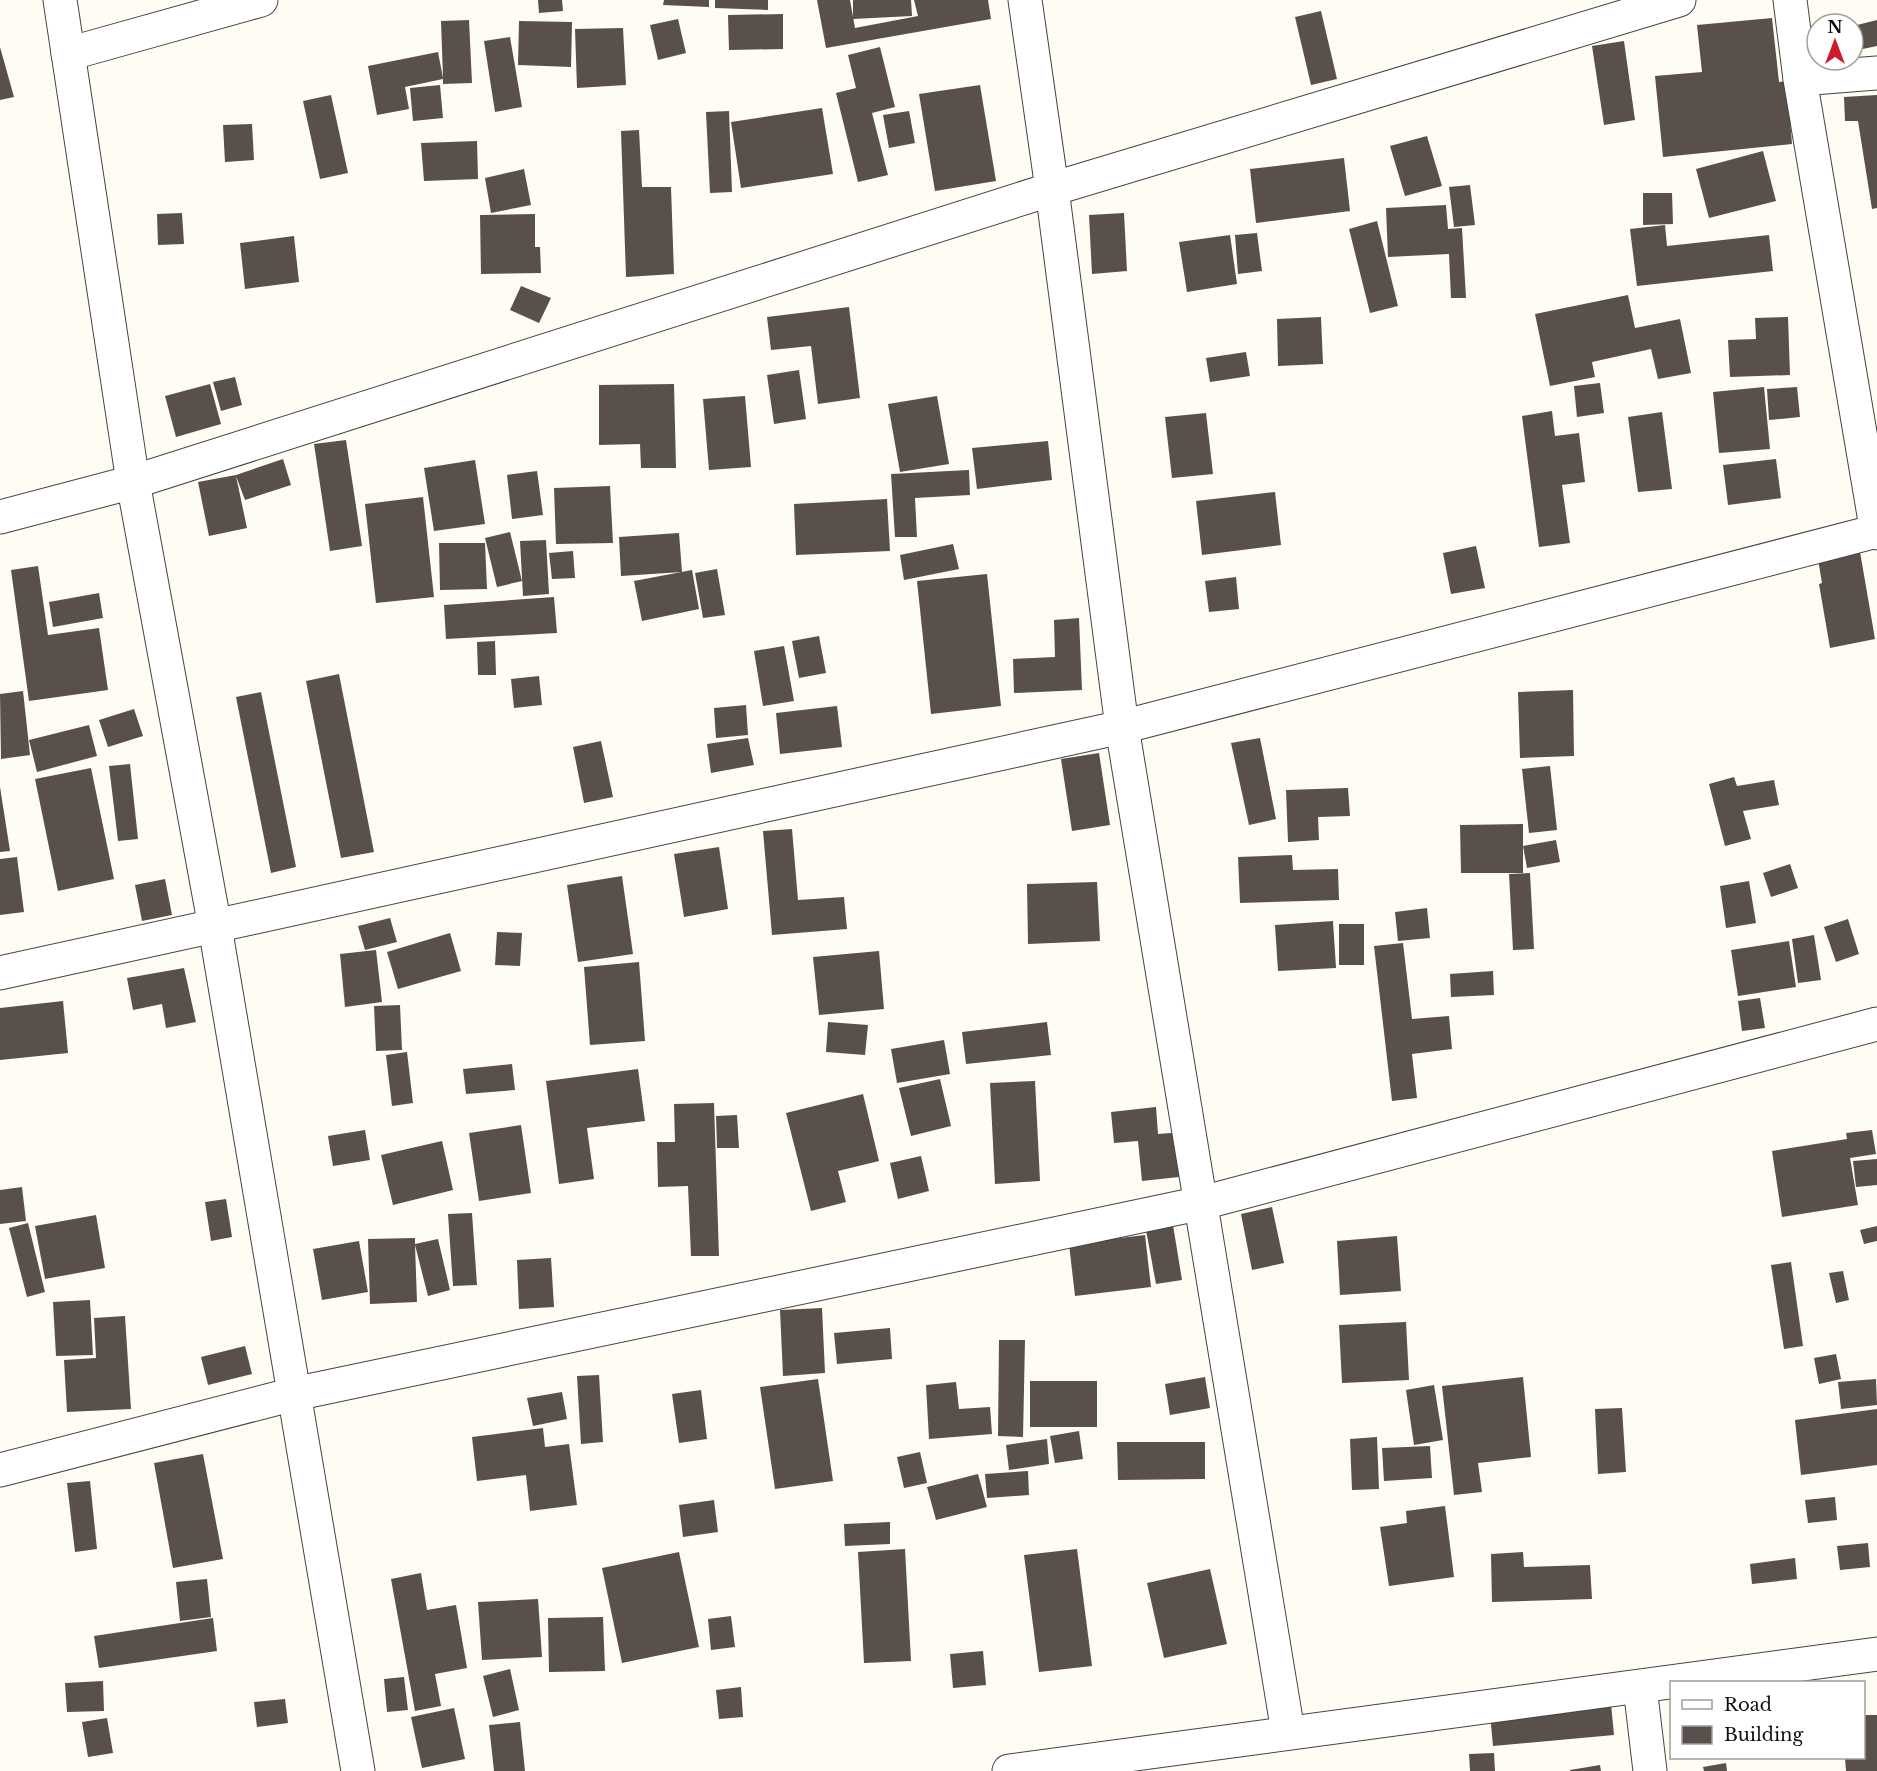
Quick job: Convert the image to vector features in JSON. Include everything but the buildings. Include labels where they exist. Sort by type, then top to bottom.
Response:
[{"type":"street","points":[[60,0],[133,482],[215,927],[358,1771]]},
{"type":"street","points":[[68,54],[261,0]]},
{"type":"street","points":[[1025,0],[1122,727],[1288,1732]]},
{"type":"street","points":[[0,517],[133,482],[1052,189],[1679,0]]},
{"type":"street","points":[[0,974],[1122,727],[1877,532],[1800,79],[1790,0]]},
{"type":"street","points":[[1800,79],[1877,73]]},
{"type":"street","points":[[0,1470],[294,1394],[1202,1203],[1877,1024]]},
{"type":"street","points":[[1683,1681],[1877,1654]]},
{"type":"street","points":[[1009,1771],[1670,1683]]},
{"type":"street","points":[[1640,1687],[1650,1771]]}]
